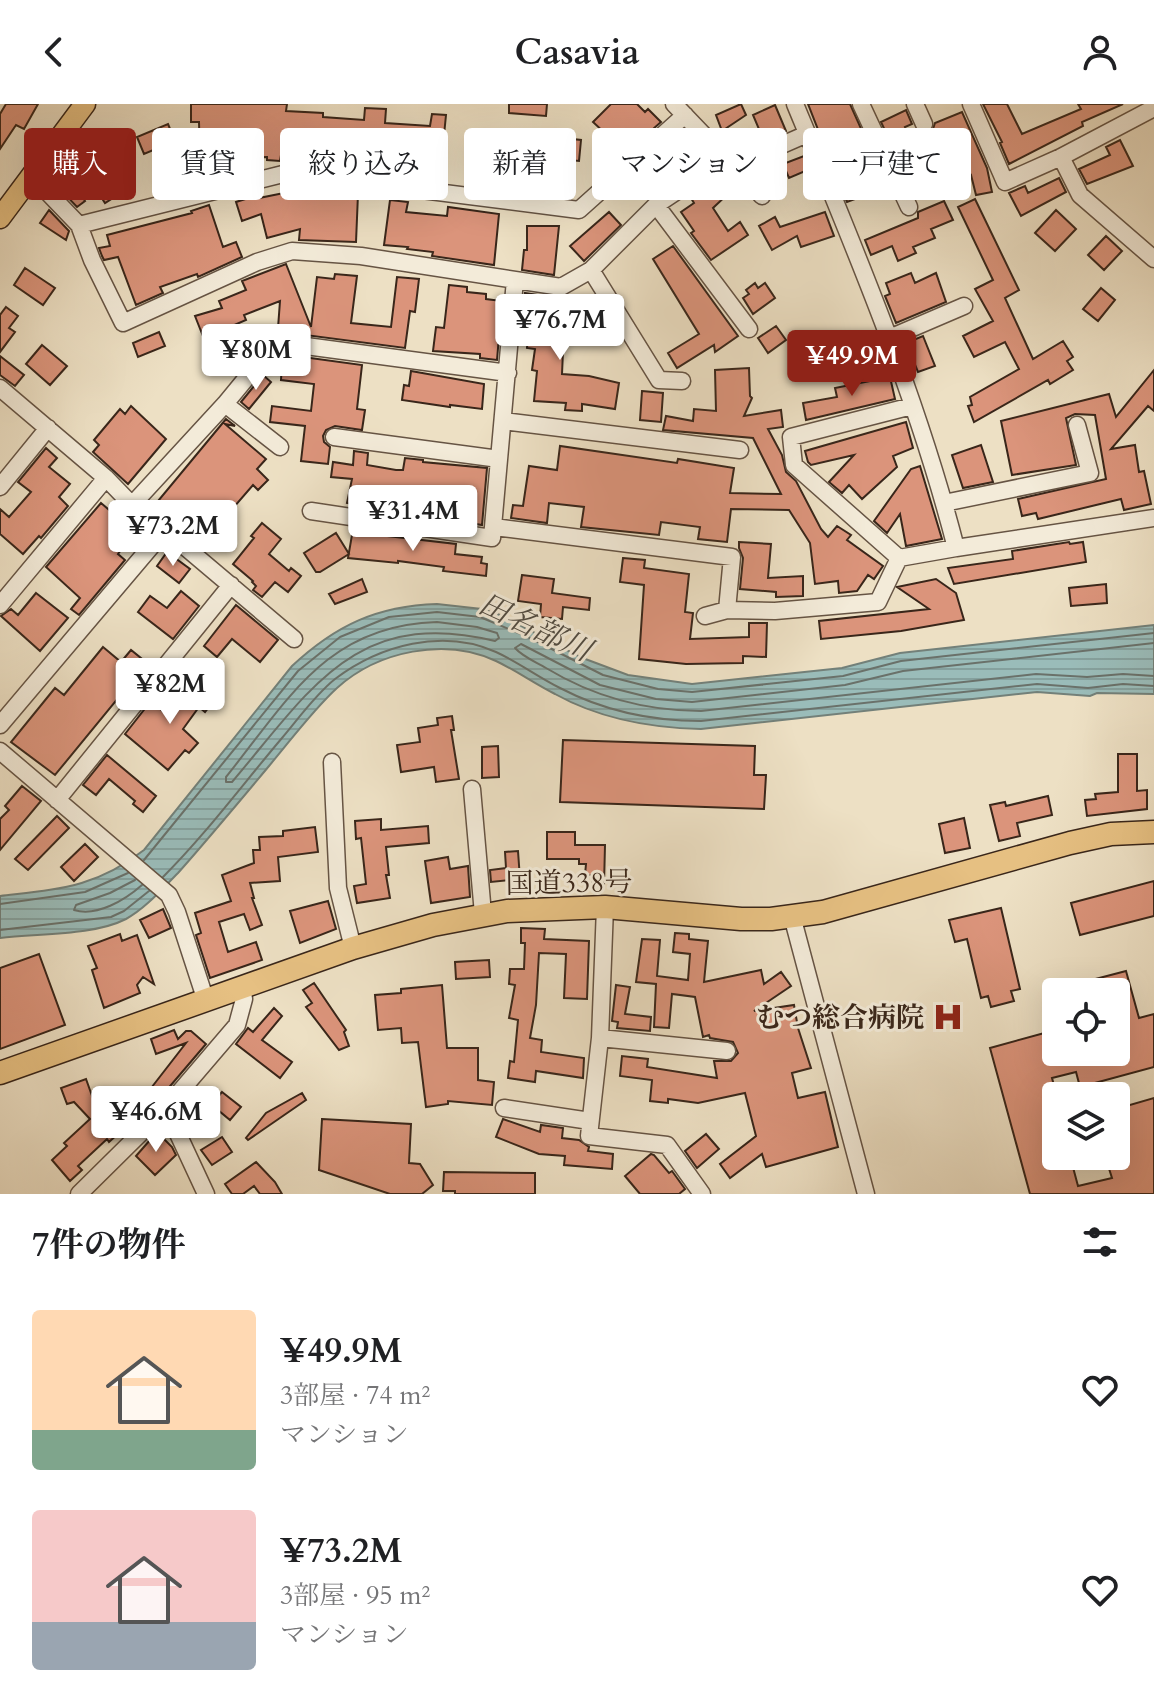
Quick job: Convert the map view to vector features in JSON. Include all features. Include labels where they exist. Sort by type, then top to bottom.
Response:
[{"type":"highway","name":"国道338号","points":[[0,1073],[353,948],[483,914],[605,907],[741,919],[792,916],[823,912],[1083,840],[1111,834],[1154,832]]},
{"type":"main road","points":[[67,128],[85,104]]},
{"type":"main road","points":[[0,218],[24,185]]},
{"type":"street","points":[[795,104],[805,128]]},
{"type":"street","points":[[861,104],[909,207]]},
{"type":"street","points":[[915,104],[924,124]]},
{"type":"street","points":[[971,104],[1005,182],[1061,157],[1154,108]]},
{"type":"street","points":[[79,225],[287,173],[579,210],[678,107],[698,128]]},
{"type":"street","points":[[1061,157],[1080,195],[1154,259]]},
{"type":"street","points":[[55,200],[79,225],[92,260],[123,323],[257,262],[292,251],[361,256],[561,287],[591,270],[664,200]]},
{"type":"street","points":[[833,200],[912,406],[956,548]]},
{"type":"street","points":[[656,205],[749,329]]},
{"type":"street","points":[[591,270],[659,380],[682,381]]},
{"type":"street","points":[[311,511],[492,538],[515,280]]},
{"type":"street","points":[[887,339],[964,306]]},
{"type":"street","points":[[132,505],[225,404],[276,342],[508,373]]},
{"type":"street","points":[[0,388],[106,478],[132,505],[294,639]]},
{"type":"street","points":[[225,404],[280,447]]},
{"type":"street","points":[[899,558],[794,465],[791,437],[912,406]]},
{"type":"street","points":[[503,421],[740,450]]},
{"type":"street","points":[[944,503],[1090,473],[1077,425]]},
{"type":"street","points":[[0,487],[48,428]]},
{"type":"street","points":[[334,437],[499,459]]},
{"type":"street","points":[[0,605],[106,478]]},
{"type":"street","points":[[899,558],[1154,518]]},
{"type":"street","points":[[494,527],[732,557],[727,610]]},
{"type":"street","points":[[0,725],[165,530]]},
{"type":"street","points":[[705,616],[727,610],[775,611],[878,602],[899,558]]},
{"type":"street","points":[[57,800],[231,585]]},
{"type":"street","points":[[0,751],[169,895],[206,1001]]},
{"type":"street","points":[[332,762],[338,888],[353,948]]},
{"type":"street","points":[[472,789],[483,914]]},
{"type":"street","points":[[605,907],[600,1038],[589,1136],[667,1145],[702,1194]]},
{"type":"street","points":[[792,916],[866,1194]]},
{"type":"street","points":[[79,1194],[166,1108],[237,1025],[244,999],[242,988]]},
{"type":"street","points":[[600,1038],[727,1051]]},
{"type":"street","points":[[166,1108],[206,1194]]},
{"type":"street","points":[[504,1108],[590,1121]]},
{"type":"water","points":[[437,604],[482,609],[503,616],[580,657],[628,675],[692,684],[842,668],[900,653],[1154,625],[1154,694],[1097,693],[1090,696],[1037,692],[701,729],[682,728],[644,724],[590,710],[496,661],[476,654],[434,649],[413,652],[372,665],[337,688],[178,873],[133,915],[98,928],[0,938],[0,896],[76,885],[109,872],[144,850],[292,666],[325,639],[358,620],[376,614]]},
{"type":"building","points":[[6,104],[38,104],[24,129],[16,125],[0,149],[0,114]]},
{"type":"building","points":[[191,104],[287,104],[286,111],[364,120],[365,108],[386,109],[385,123],[430,126],[432,114],[446,115],[445,128],[280,128],[280,161],[264,157],[264,128],[199,128],[199,122],[191,122]]},
{"type":"building","points":[[509,104],[547,104],[546,116],[509,113]]},
{"type":"building","points":[[611,104],[637,104],[645,112],[648,109],[661,122],[654,128],[599,128],[593,122]]},
{"type":"building","points":[[741,104],[746,115],[726,128],[721,128],[716,115]]},
{"type":"building","points":[[808,104],[850,104],[861,128],[817,128]]},
{"type":"building","points":[[983,104],[1007,104],[1022,134],[1081,109],[1078,104],[1123,104],[1082,122],[1083,126],[1009,164]]},
{"type":"building","points":[[775,105],[785,128],[758,128],[753,115]]},
{"type":"building","points":[[906,110],[912,124],[905,128],[884,128],[881,122]]},
{"type":"building","points":[[962,112],[969,128],[933,128],[935,123]]},
{"type":"building","points":[[152,131],[152,151],[144,154],[137,137]]},
{"type":"building","points":[[971,132],[987,168],[992,192],[976,195],[971,175]]},
{"type":"building","points":[[576,139],[581,140],[579,161],[576,161]]},
{"type":"building","points":[[1120,140],[1133,166],[1087,184],[1079,169],[1110,155],[1106,147]]},
{"type":"building","points":[[803,156],[803,172],[789,178],[787,162]]},
{"type":"building","points":[[1059,178],[1066,192],[1021,216],[1009,193],[1025,186],[1028,193]]},
{"type":"building","points":[[280,194],[280,200],[358,200],[356,242],[299,240],[300,229],[267,238],[261,214],[242,221],[236,202],[264,200],[264,197]]},
{"type":"building","points":[[975,199],[1019,290],[1005,298],[1033,359],[1063,341],[1073,357],[1067,361],[1073,370],[1050,384],[1048,380],[974,422],[968,406],[972,405],[970,397],[1019,369],[1005,342],[974,357],[963,336],[993,321],[975,289],[993,280],[958,207]]},
{"type":"building","points":[[70,200],[84,200],[85,201],[77,207]]},
{"type":"building","points":[[390,200],[408,202],[406,212],[447,216],[448,207],[499,214],[494,265],[384,245]]},
{"type":"building","points":[[692,200],[721,200],[713,208],[728,231],[740,222],[748,235],[711,260],[691,233],[694,231],[681,212],[694,203]]},
{"type":"building","points":[[944,201],[953,220],[931,229],[935,238],[913,247],[916,253],[898,261],[892,246],[871,255],[865,240],[918,218],[918,212]]},
{"type":"building","points":[[209,205],[223,247],[236,242],[242,257],[198,277],[197,274],[160,287],[163,293],[136,305],[118,257],[104,260],[102,256],[99,248],[110,246],[107,235],[192,213]]},
{"type":"building","points":[[49,210],[69,231],[66,240],[40,223]]},
{"type":"building","points":[[1056,210],[1076,229],[1055,251],[1035,233]]},
{"type":"building","points":[[609,212],[621,225],[584,261],[570,246]]},
{"type":"building","points":[[825,212],[834,236],[801,247],[797,236],[772,250],[759,226],[775,217],[780,227]]},
{"type":"building","points":[[527,226],[559,226],[554,275],[522,270],[524,250],[527,250]]},
{"type":"building","points":[[1106,236],[1122,251],[1104,270],[1088,255]]},
{"type":"building","points":[[673,246],[738,336],[715,352],[714,345],[677,368],[668,353],[699,334],[653,259]]},
{"type":"building","points":[[286,264],[311,327],[317,277],[334,279],[335,274],[357,276],[351,323],[391,327],[397,277],[419,279],[415,312],[410,311],[405,348],[305,335],[306,330],[278,328],[280,301],[244,315],[246,320],[225,329],[233,351],[212,359],[195,316],[222,308],[219,301],[246,290],[242,281]]},
{"type":"building","points":[[25,268],[55,288],[43,305],[14,285]]},
{"type":"building","points":[[911,273],[915,283],[936,273],[946,302],[896,323],[885,296],[890,294],[886,283]]},
{"type":"building","points":[[755,283],[758,288],[765,283],[775,298],[753,314],[743,298],[749,294],[746,290]]},
{"type":"building","points":[[449,285],[467,287],[467,292],[486,294],[486,299],[502,301],[497,360],[480,358],[480,354],[433,351],[436,327],[444,328]]},
{"type":"building","points":[[1101,288],[1115,300],[1098,321],[1083,309]]},
{"type":"building","points":[[525,293],[545,296],[544,310],[569,313],[567,329],[564,329],[562,374],[619,383],[615,409],[582,404],[582,411],[565,410],[566,403],[534,401],[537,371],[532,370],[535,349],[527,348],[529,328],[522,328]]},
{"type":"building","points":[[597,300],[608,318],[586,333],[574,315]]},
{"type":"building","points":[[6,307],[18,316],[9,328],[15,332],[0,352],[0,315]]},
{"type":"building","points":[[776,326],[786,340],[768,353],[758,338]]},
{"type":"building","points":[[159,332],[165,346],[138,357],[133,343]]},
{"type":"building","points":[[923,336],[935,366],[918,372],[906,343]]},
{"type":"building","points":[[42,345],[67,366],[50,385],[26,364]]},
{"type":"building","points":[[0,356],[24,375],[15,386],[0,375]]},
{"type":"building","points":[[303,357],[362,365],[357,409],[365,410],[362,430],[335,426],[326,430],[323,436],[330,447],[328,464],[301,461],[305,426],[270,422],[272,406],[311,411],[314,384],[281,380],[282,363],[302,365]]},
{"type":"building","points":[[749,368],[752,398],[744,416],[781,410],[783,427],[768,429],[782,455],[786,472],[796,481],[821,529],[828,537],[837,526],[851,535],[847,540],[883,566],[874,579],[868,575],[857,591],[839,593],[838,581],[815,584],[810,543],[789,510],[731,509],[727,542],[698,539],[700,527],[661,522],[659,535],[581,527],[584,507],[549,503],[547,523],[511,518],[513,505],[523,506],[529,466],[557,470],[560,446],[734,468],[730,493],[781,494],[753,438],[663,430],[666,416],[693,421],[694,409],[716,411],[715,370]]},
{"type":"building","points":[[1154,370],[1154,411],[1148,406],[1111,449],[1135,445],[1139,472],[1144,471],[1151,504],[1124,510],[1121,499],[1038,519],[1036,513],[1022,516],[1018,499],[1106,479],[1095,415],[1075,414],[1066,418],[1076,465],[1012,475],[1001,421],[1109,394],[1116,417]]},
{"type":"building","points":[[411,371],[484,384],[482,409],[402,400],[404,385],[409,386]]},
{"type":"building","points":[[263,375],[271,382],[249,409],[241,402]]},
{"type":"building","points":[[890,377],[895,399],[806,420],[803,403],[837,397],[835,388]]},
{"type":"building","points":[[642,391],[663,393],[661,422],[640,420]]},
{"type":"building","points":[[131,406],[166,439],[128,484],[93,452],[99,445],[94,440],[120,409],[125,414]]},
{"type":"building","points":[[226,419],[235,426],[225,424],[266,459],[257,469],[268,480],[258,490],[253,485],[208,537],[174,508],[167,517],[153,507]]},
{"type":"building","points":[[906,422],[913,448],[893,456],[897,467],[862,499],[849,485],[842,493],[829,482],[854,455],[811,465],[808,462],[805,451]]},
{"type":"building","points":[[981,445],[993,482],[963,488],[952,455]]},
{"type":"building","points":[[46,448],[57,458],[49,467],[70,484],[59,497],[68,506],[23,554],[0,534],[0,509],[9,517],[31,492],[18,482]]},
{"type":"building","points":[[354,451],[368,453],[367,465],[396,470],[403,470],[405,458],[487,468],[482,525],[347,503],[352,479],[331,477],[333,462],[353,465]]},
{"type":"building","points":[[920,466],[942,539],[906,546],[900,514],[887,533],[874,521],[911,469]]},
{"type":"building","points":[[101,503],[135,532],[118,554],[125,560],[79,615],[71,609],[80,598],[46,567]]},
{"type":"building","points":[[262,523],[281,539],[269,554],[289,571],[291,568],[301,576],[288,592],[275,582],[262,597],[253,590],[256,586],[253,581],[233,564]]},
{"type":"building","points":[[353,529],[370,531],[369,534],[456,544],[455,554],[482,557],[481,563],[487,564],[486,576],[398,561],[348,558]]},
{"type":"building","points":[[336,533],[349,554],[316,572],[304,553]]},
{"type":"building","points":[[739,542],[771,544],[768,578],[803,576],[803,596],[776,597],[776,592],[740,589],[743,558]]},
{"type":"building","points":[[1083,542],[1086,562],[954,584],[948,568],[1013,559],[1012,551]]},
{"type":"building","points":[[167,552],[190,569],[179,583],[157,566]]},
{"type":"building","points":[[623,558],[645,560],[644,568],[689,574],[685,612],[693,613],[690,639],[749,637],[749,623],[767,623],[766,657],[743,656],[743,663],[686,664],[639,659],[644,585],[620,582]]},
{"type":"building","points":[[522,575],[554,579],[552,593],[590,598],[589,610],[563,607],[562,619],[540,617],[541,604],[518,601]]},
{"type":"building","points":[[362,579],[367,592],[335,604],[329,594]]},
{"type":"building","points":[[936,579],[956,593],[964,620],[901,631],[821,639],[819,621],[929,609],[897,587]]},
{"type":"building","points":[[1106,584],[1107,603],[1071,606],[1069,588]]},
{"type":"building","points":[[181,591],[199,606],[173,639],[138,612],[150,596],[167,608]]},
{"type":"building","points":[[36,593],[68,618],[40,651],[1,616],[11,609],[18,615]]},
{"type":"building","points":[[236,605],[278,640],[260,662],[232,639],[217,657],[204,646]]},
{"type":"building","points":[[103,647],[121,662],[131,650],[147,663],[55,775],[11,742],[55,688],[64,695]]},
{"type":"building","points":[[194,679],[216,698],[205,712],[199,707],[183,729],[198,743],[189,753],[185,750],[168,770],[125,734],[151,701],[165,713]]},
{"type":"building","points":[[452,716],[454,730],[451,730],[459,779],[436,782],[434,767],[401,772],[397,745],[420,742],[418,728],[438,725],[437,718]]},
{"type":"building","points":[[563,740],[755,746],[754,775],[766,775],[764,809],[560,802]]},
{"type":"building","points":[[498,746],[499,777],[482,778],[482,747]]},
{"type":"building","points":[[1118,754],[1137,754],[1137,791],[1147,790],[1147,809],[1087,816],[1085,800],[1096,799],[1095,794],[1118,792]]},
{"type":"building","points":[[107,755],[156,796],[143,812],[109,779],[96,795],[83,785]]},
{"type":"building","points":[[22,786],[41,801],[0,850],[0,819],[9,810],[5,806]]},
{"type":"building","points":[[1048,796],[1052,815],[1017,823],[1020,836],[999,841],[990,805],[1005,802],[1006,806]]},
{"type":"building","points":[[57,816],[69,828],[28,870],[15,859]]},
{"type":"building","points":[[964,818],[970,848],[945,853],[939,824]]},
{"type":"building","points":[[381,819],[381,830],[428,826],[429,843],[386,847],[390,898],[357,903],[354,886],[366,884],[361,838],[356,839],[355,821]]},
{"type":"building","points":[[315,827],[318,852],[278,857],[280,881],[250,883],[262,925],[250,930],[244,914],[219,922],[228,952],[256,942],[262,960],[210,978],[196,935],[201,933],[195,913],[231,901],[222,875],[254,863],[253,850],[260,850],[259,837],[283,836],[283,831]]},
{"type":"building","points":[[547,832],[575,832],[575,845],[605,845],[604,886],[592,886],[592,875],[585,875],[586,864],[579,864],[579,859],[547,859]]},
{"type":"building","points":[[85,844],[98,857],[74,881],[61,867]]},
{"type":"building","points":[[518,851],[520,879],[491,882],[490,870],[506,868],[505,852]]},
{"type":"building","points":[[448,857],[450,869],[468,866],[470,897],[431,903],[425,861]]},
{"type":"building","points":[[1154,881],[1154,916],[1080,935],[1071,903]]},
{"type":"building","points":[[328,901],[336,929],[300,943],[290,911]]},
{"type":"building","points":[[1001,908],[1020,989],[1011,991],[1014,1001],[991,1007],[988,996],[981,998],[967,939],[955,942],[949,920]]},
{"type":"building","points":[[163,909],[171,928],[149,938],[140,920]]},
{"type":"building","points":[[521,928],[545,929],[544,939],[589,941],[587,999],[564,998],[566,954],[539,953],[536,1005],[530,1038],[542,1040],[541,1052],[584,1058],[583,1078],[536,1071],[535,1082],[508,1078],[510,1061],[514,1062],[518,1020],[509,1018],[515,985],[509,984],[510,969],[524,969],[525,943],[521,943]]},
{"type":"building","points":[[675,933],[689,934],[689,939],[708,941],[704,982],[761,970],[764,984],[781,972],[791,986],[754,1011],[794,1005],[811,1068],[792,1073],[798,1098],[825,1092],[838,1147],[766,1167],[762,1154],[730,1178],[720,1164],[756,1136],[745,1093],[698,1103],[668,1099],[668,1103],[650,1101],[652,1080],[620,1076],[622,1056],[648,1059],[647,1067],[717,1078],[714,1061],[731,1061],[738,1053],[733,1042],[710,1038],[709,1035],[703,1037],[695,997],[672,994],[669,1028],[654,1027],[656,984],[636,982],[642,939],[660,940],[657,976],[688,980],[690,954],[673,952]]},
{"type":"building","points":[[120,934],[122,941],[137,935],[154,984],[143,977],[137,985],[140,993],[104,1008],[92,970],[97,968],[88,946]]},
{"type":"building","points":[[39,954],[65,1025],[0,1049],[0,968]]},
{"type":"building","points":[[489,960],[490,977],[456,979],[455,962]]},
{"type":"building","points":[[1126,971],[1128,978],[1099,978]]},
{"type":"building","points":[[314,983],[346,1030],[349,1046],[339,1050],[306,1007],[312,1003],[303,990]]},
{"type":"building","points":[[442,985],[447,1048],[478,1048],[478,1080],[494,1082],[492,1105],[448,1101],[448,1104],[426,1107],[418,1042],[402,1043],[401,1028],[378,1030],[375,995]]},
{"type":"building","points":[[616,985],[630,987],[625,1014],[651,1017],[650,1031],[617,1028],[618,1022],[612,1021]]},
{"type":"building","points":[[1130,985],[1139,1018],[1154,1014],[1154,1067],[1098,1082],[1079,1082],[1076,1072],[1052,1078],[1053,1082],[1042,1082],[1042,1170],[1074,1170],[1078,1186],[1112,1178],[1109,1170],[1130,1170],[1130,1105],[1154,1098],[1154,1194],[1030,1194],[990,1048],[1042,1034],[1042,1066],[1130,1066]]},
{"type":"building","points":[[274,1008],[282,1016],[262,1040],[292,1062],[280,1078],[236,1044],[248,1028],[253,1032]]},
{"type":"building","points":[[174,1030],[178,1039],[186,1031],[191,1031],[206,1044],[154,1105],[132,1127],[129,1124],[109,1142],[107,1139],[78,1166],[82,1170],[70,1181],[52,1160],[67,1146],[64,1143],[90,1119],[74,1102],[67,1104],[61,1088],[86,1079],[96,1107],[103,1100],[112,1111],[129,1092],[137,1100],[145,1090],[148,1092],[186,1043],[156,1054],[151,1039]]},
{"type":"building","points":[[222,1092],[241,1107],[230,1120],[212,1105]]},
{"type":"building","points":[[302,1093],[306,1100],[248,1140],[246,1138],[266,1113]]},
{"type":"building","points":[[322,1119],[411,1124],[409,1163],[420,1164],[433,1185],[422,1194],[390,1194],[319,1170]]},
{"type":"building","points":[[503,1119],[540,1132],[541,1125],[563,1128],[562,1138],[579,1140],[589,1147],[588,1151],[613,1154],[612,1169],[564,1165],[565,1156],[539,1154],[496,1137]]},
{"type":"building","points":[[157,1132],[176,1155],[155,1175],[136,1156]]},
{"type":"building","points":[[706,1134],[719,1149],[697,1168],[685,1151]]},
{"type":"building","points":[[222,1137],[232,1152],[212,1165],[201,1150]]},
{"type":"building","points":[[651,1154],[669,1173],[672,1171],[685,1189],[679,1194],[640,1194],[625,1176]]},
{"type":"building","points":[[256,1162],[282,1194],[260,1194],[254,1186],[243,1194],[232,1194],[225,1184]]},
{"type":"building","points":[[444,1172],[535,1173],[535,1194],[455,1194],[455,1191],[443,1191]]},
{"type":"place","name":"むつ総合病院","points":[[948,1017]]},
{"type":"water label","name":"田名部川","points":[[535,627]]}]
